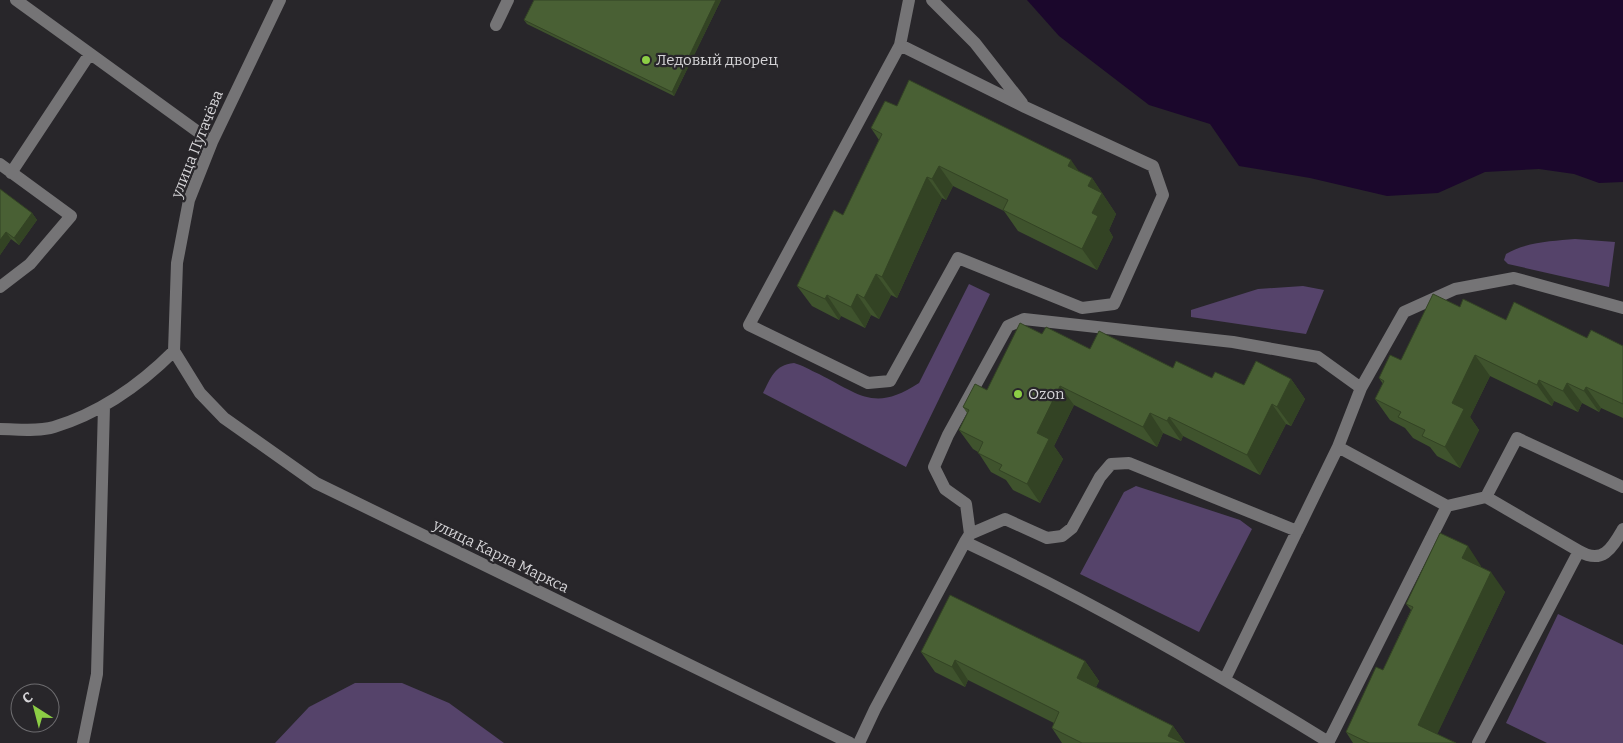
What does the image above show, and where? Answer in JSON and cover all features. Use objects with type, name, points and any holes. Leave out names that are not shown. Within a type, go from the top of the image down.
[{"type":"street","points":[[16,0],[89,55],[212,142]]},
{"type":"street","name":"улица Пугачёва","points":[[174,351],[177,263],[189,200],[212,142],[280,0]]},
{"type":"street","points":[[496,25],[508,0]]},
{"type":"street","points":[[900,45],[1025,107],[1153,166],[1163,195],[1114,304],[1082,308],[958,258],[890,381],[868,383],[749,325],[900,45],[910,0]]},
{"type":"street","points":[[932,0],[974,43],[1025,107]]},
{"type":"street","points":[[11,173],[89,55]]},
{"type":"street","points":[[0,164],[71,216],[30,264],[0,287]]},
{"type":"street","points":[[1225,679],[1338,447],[1361,388],[1404,312],[1455,289],[1514,278],[1623,308]]},
{"type":"street","points":[[859,743],[875,708],[968,538],[966,504],[946,489],[934,467],[948,435],[1008,326],[1024,319],[1233,342],[1318,358],[1361,388]]},
{"type":"street","points":[[0,430],[52,428],[104,406],[151,374],[174,351]]},
{"type":"street","name":"улица Карла Маркса","points":[[174,351],[200,393],[224,418],[316,483],[850,743]]},
{"type":"street","points":[[83,743],[97,674],[104,406]]},
{"type":"street","points":[[1486,497],[1517,438],[1623,487]]},
{"type":"street","points":[[1338,447],[1447,506],[1486,497],[1589,557],[1600,556],[1608,552],[1623,529]]},
{"type":"street","points":[[968,538],[1005,519],[1047,538],[1062,536],[1072,528],[1100,476],[1111,464],[1129,463],[1297,531]]},
{"type":"street","points":[[968,538],[1160,641],[1328,742],[1447,506]]},
{"type":"street","points":[[1478,743],[1579,551]]},
{"type":"shaded area","points":[[1027,0],[1623,0],[1623,182],[1599,183],[1574,174],[1539,169],[1485,172],[1438,193],[1387,196],[1310,178],[1239,166],[1210,124],[1149,105],[1059,36]]},
{"type":"shaded area","points":[[1575,239],[1615,242],[1609,287],[1508,264],[1504,260],[1506,254],[1522,247]]},
{"type":"shaded area","points":[[969,284],[990,294],[906,467],[763,393],[771,377],[778,369],[787,364],[794,363],[857,394],[868,397],[891,397],[904,392],[919,383]]},
{"type":"shaded area","points":[[1303,286],[1324,290],[1306,334],[1191,317],[1191,310],[1258,289]]},
{"type":"shaded area","points":[[1136,486],[1240,520],[1252,529],[1199,632],[1080,574],[1124,492]]},
{"type":"shaded area","points":[[1558,614],[1623,645],[1623,743],[1547,743],[1506,723]]},
{"type":"shaded area","points":[[355,683],[402,683],[449,703],[504,743],[275,743],[309,707]]},
{"type":"building","name":"Ледовый дворец","points":[[534,0],[716,0],[672,92],[524,20]]},
{"type":"building","points":[[909,80],[1071,160],[1068,166],[1092,178],[1088,186],[1102,193],[1092,213],[1098,216],[1082,249],[1003,210],[1008,200],[939,166],[932,179],[927,177],[882,277],[876,274],[864,298],[857,294],[851,307],[827,295],[825,299],[797,286],[834,210],[843,215],[882,134],[871,128],[885,101],[897,106]]},
{"type":"building","points":[[0,189],[32,213],[14,238],[6,232],[0,240]]},
{"type":"building","points":[[1433,294],[1460,307],[1463,299],[1506,320],[1514,302],[1587,338],[1591,330],[1623,346],[1623,404],[1586,387],[1584,391],[1567,383],[1563,391],[1539,380],[1537,385],[1475,355],[1452,403],[1464,409],[1445,447],[1422,436],[1425,430],[1398,417],[1401,412],[1375,399],[1384,381],[1379,378],[1390,355],[1401,360]]},
{"type":"building","points":[[1020,323],[1042,334],[1046,327],[1090,349],[1099,331],[1173,368],[1176,361],[1212,378],[1215,372],[1244,385],[1256,361],[1291,379],[1277,407],[1272,404],[1247,455],[1169,417],[1167,421],[1150,413],[1143,427],[1060,386],[1037,433],[1049,439],[1027,484],[999,470],[1002,465],[978,453],[983,442],[959,430],[969,410],[963,407],[975,384],[987,390]]},
{"type":"building","points":[[1440,533],[1468,546],[1462,558],[1491,572],[1418,725],[1456,743],[1369,743],[1346,732],[1376,667],[1383,670],[1413,607],[1406,604]]},
{"type":"building","points":[[950,595],[1085,661],[1077,678],[1173,726],[1168,736],[1183,743],[1082,743],[1052,728],[1059,712],[955,660],[952,667],[921,652]]},
{"type":"place","name":"Ледовый дворец","points":[[646,60]]},
{"type":"place","name":"Ozon","points":[[1018,394]]}]
